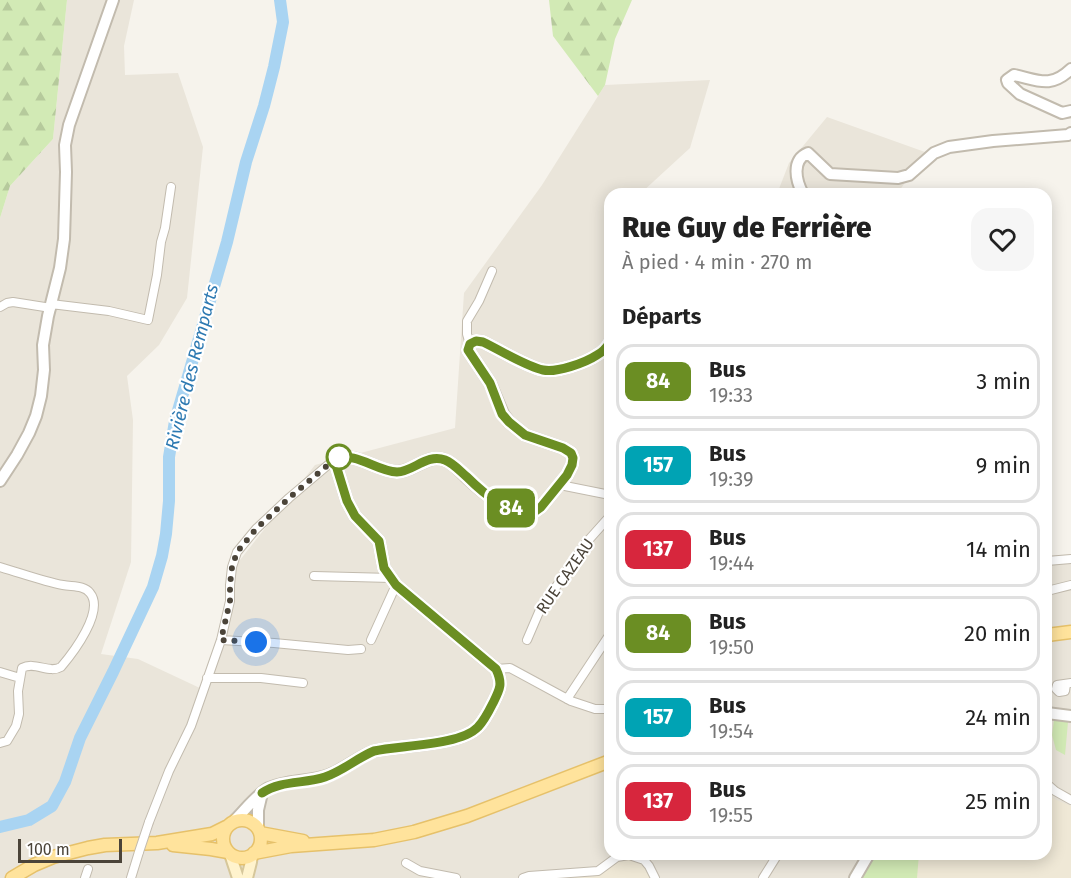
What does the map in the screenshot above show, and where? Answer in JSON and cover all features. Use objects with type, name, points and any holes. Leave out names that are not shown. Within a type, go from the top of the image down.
[{"type":"main road","points":[[1052,635],[1071,632]]},
{"type":"main road","points":[[157,843],[211,849],[241,858],[291,846],[374,840],[414,832],[467,816],[604,763]]},
{"type":"main road","points":[[12,878],[34,865],[69,852],[105,845],[157,843],[212,834],[230,824],[248,820],[259,831],[260,845],[253,854],[247,878]]},
{"type":"main road","points":[[230,824],[223,834],[222,842],[229,853],[238,878]]},
{"type":"main road","points":[[259,831],[288,839],[325,844]]},
{"type":"street","points":[[0,481],[17,455],[36,416],[41,396],[44,370],[43,345],[64,239],[65,145],[73,114],[113,0]]},
{"type":"street","points":[[1071,69],[1066,74],[1046,82],[1014,75],[1007,80],[1020,94],[1062,113],[1071,111]]},
{"type":"street","points":[[800,188],[796,173],[798,161],[808,153],[830,174],[898,178],[909,175],[934,153],[949,147],[1071,133]]},
{"type":"street","points":[[0,306],[13,302],[110,311],[148,320],[171,188]]},
{"type":"street","points":[[131,878],[149,822],[169,771],[191,726],[221,640],[230,601],[232,567],[237,552],[256,529],[280,506],[335,459],[342,456],[399,472],[431,459],[446,460],[456,466],[495,501],[524,512],[534,512],[560,485],[572,465],[571,453],[525,435],[509,422],[502,414],[490,383],[468,350],[470,344],[467,321],[492,271]]},
{"type":"street","points":[[470,344],[476,341],[483,342],[531,366],[550,371],[576,365],[599,354],[604,349]]},
{"type":"street","points":[[230,824],[270,788],[328,776],[374,751],[434,743],[472,732],[481,723],[500,688],[500,677],[496,669],[393,581],[384,568],[379,541],[355,516],[347,501],[335,459]]},
{"type":"street","points":[[560,485],[604,494]]},
{"type":"street","name":"RUE CAZEAU","points":[[527,640],[538,612],[585,544],[604,523]]},
{"type":"street","points":[[1052,561],[1071,559]]},
{"type":"street","points":[[0,567],[84,589],[89,592],[93,601],[90,623],[62,667],[55,670],[27,666],[22,668],[18,691],[20,714],[7,741],[0,743]]},
{"type":"street","points":[[314,576],[393,581]]},
{"type":"street","points":[[371,640],[393,581]]},
{"type":"street","points":[[1052,590],[1071,585]]},
{"type":"street","points":[[221,640],[348,650],[361,649]]},
{"type":"street","points":[[567,699],[604,643]]},
{"type":"street","points":[[496,669],[510,668],[571,701],[595,709],[604,709]]},
{"type":"street","points":[[0,672],[20,678]]},
{"type":"street","points":[[207,678],[261,678],[303,683]]},
{"type":"street","points":[[1052,714],[1071,716]]},
{"type":"street","points":[[1052,788],[1071,800]]},
{"type":"street","points":[[259,831],[258,810],[262,793]]},
{"type":"street","points":[[523,878],[597,871],[613,860]]},
{"type":"street","points":[[644,860],[656,878]]},
{"type":"street","points":[[763,878],[774,860]]},
{"type":"street","points":[[855,878],[866,860]]},
{"type":"street","points":[[406,863],[420,871],[456,878]]},
{"type":"street","points":[[84,878],[88,868]]},
{"type":"shaded area","points":[[67,0],[134,0],[124,46],[125,75],[178,73],[203,147],[187,298],[159,345],[127,376],[133,420],[131,562],[101,654],[138,659],[202,689],[211,679],[236,565],[315,465],[455,428],[464,293],[542,185],[605,85],[710,80],[690,148],[646,188],[604,188],[604,860],[1052,860],[1052,561],[1071,559],[1071,878],[0,878],[0,218],[10,186],[53,139]]},
{"type":"shaded area","points":[[827,117],[925,152],[901,188],[779,188],[789,163]]},
{"type":"shaded area","points":[[1052,798],[1071,806],[1071,878],[861,878],[872,860],[1052,860]]},
{"type":"shaded area","points":[[639,860],[655,878],[523,878],[593,872],[612,861]]},
{"type":"green space","points":[[0,0],[67,0],[53,139],[10,186],[0,218]]},
{"type":"green space","points":[[549,0],[632,0],[615,39],[605,85],[598,96],[553,36]]},
{"type":"green space","points":[[1054,720],[1068,722],[1065,755],[1056,750],[1052,735]]},
{"type":"green space","points":[[872,860],[918,860],[917,878],[862,878]]},
{"type":"waterway","name":"Rivière des Remparts","points":[[0,827],[29,820],[52,806],[65,782],[80,738],[153,587],[166,534],[169,457],[175,421],[227,242],[246,162],[274,67],[283,22],[280,0]]},
{"type":"bus line","name":"84","points":[[262,793],[285,784],[322,778],[374,751],[434,743],[472,732],[481,723],[500,688],[500,677],[496,669],[390,578],[384,568],[379,541],[355,516],[347,501],[335,459],[342,456],[399,472],[431,459],[446,460],[456,466],[495,501],[524,512],[534,512],[560,485],[572,465],[573,458],[571,453],[563,448],[525,435],[509,422],[502,414],[490,383],[468,350],[470,344],[476,341],[483,342],[531,366],[550,371],[576,365],[604,350]]},
{"type":"route","points":[[256,642],[221,640],[230,601],[232,567],[237,552],[256,529],[289,498],[335,459],[342,456],[339,457]]}]
